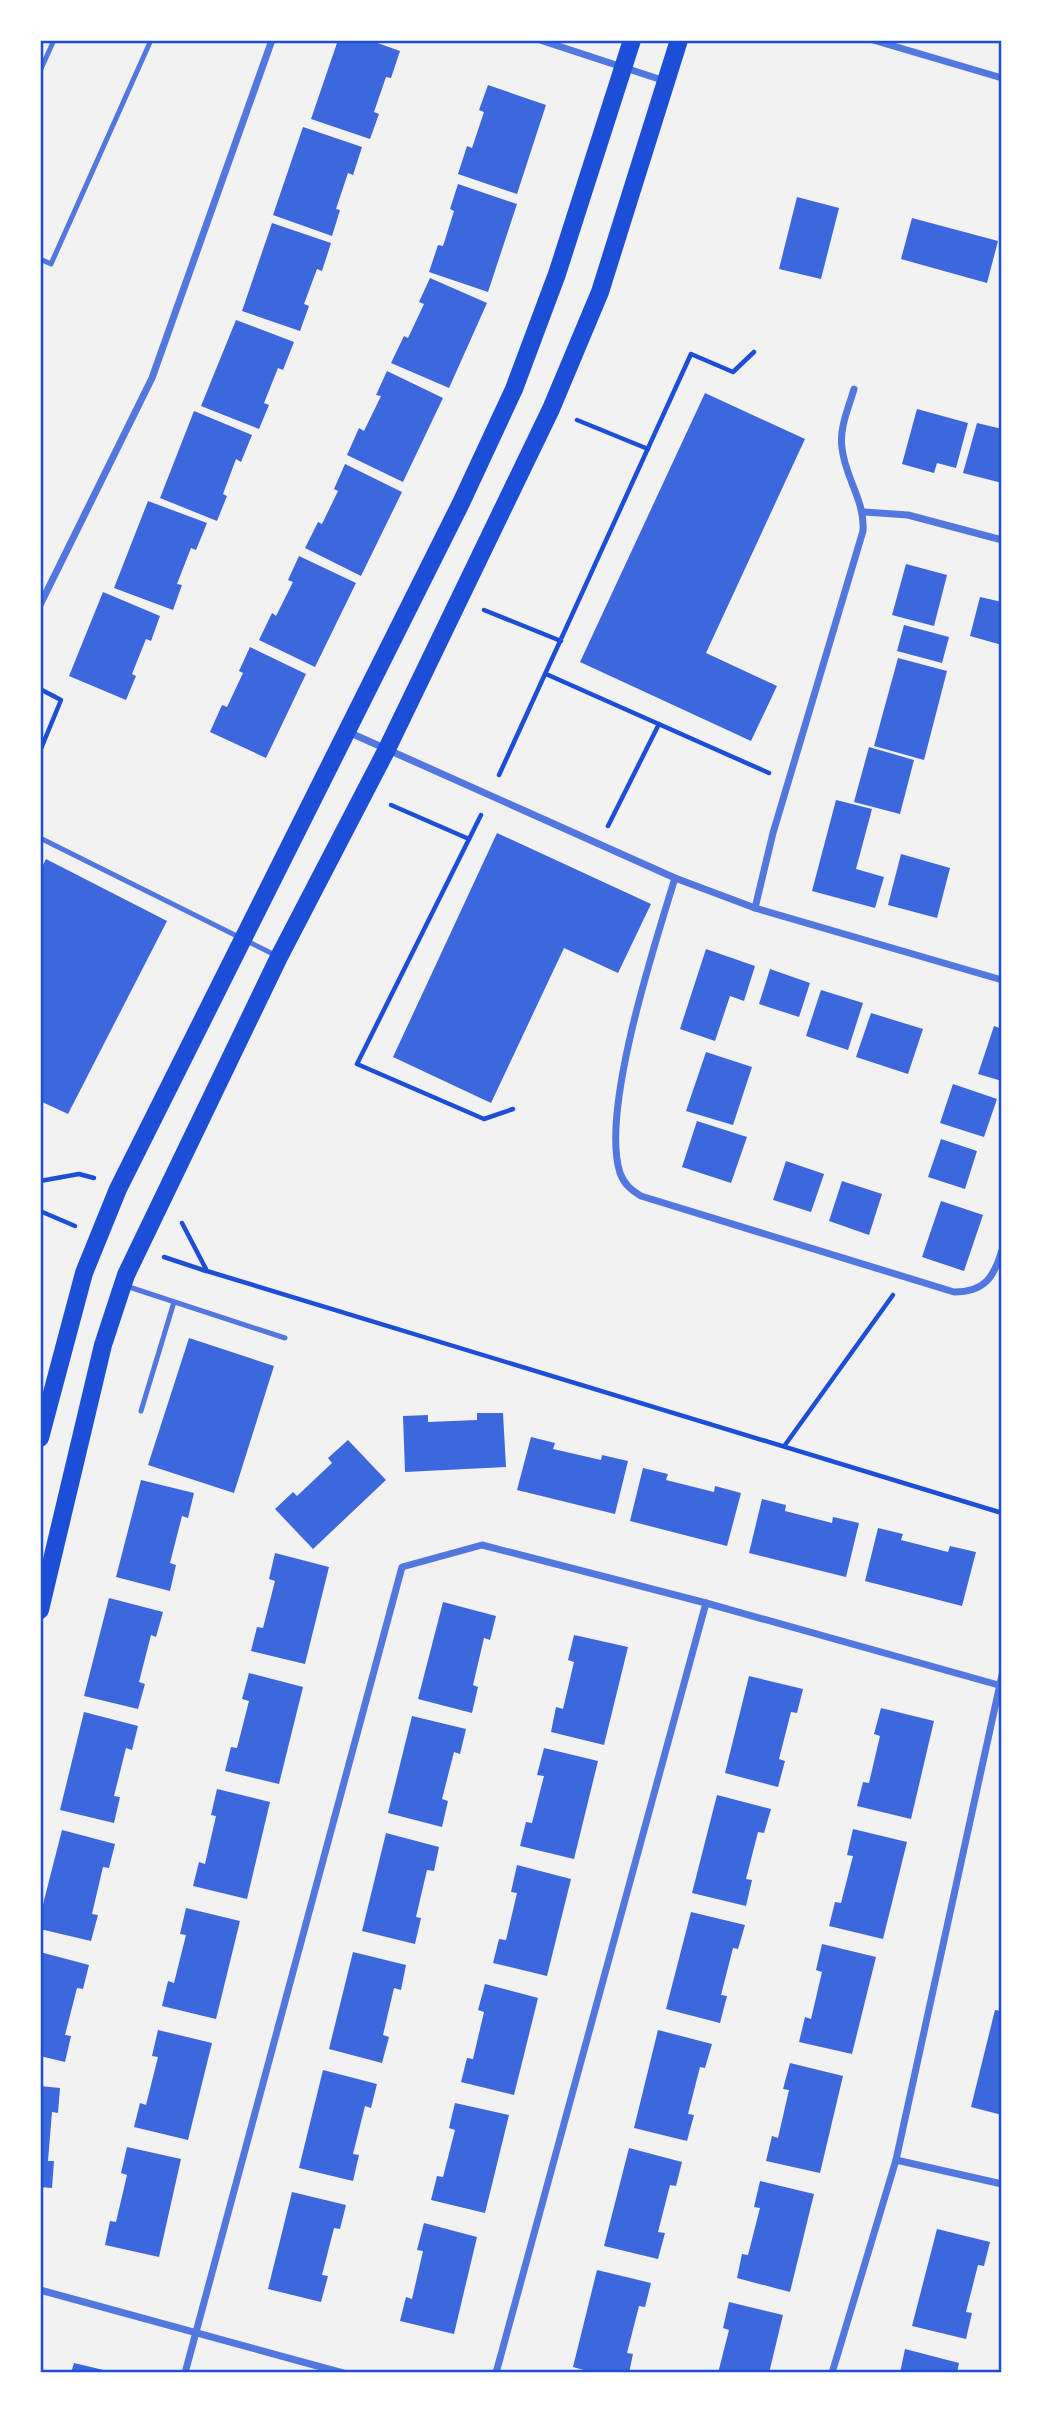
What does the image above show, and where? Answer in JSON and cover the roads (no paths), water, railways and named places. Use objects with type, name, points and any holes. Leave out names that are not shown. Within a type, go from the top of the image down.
[{"type":"main road","points":[[40,1438],[84,1273],[124,1177],[241,938],[461,503],[514,389],[557,274],[594,154],[625,70],[632,40]]},
{"type":"main road","points":[[40,1610],[103,1345],[123,1285],[279,957],[386,751],[551,409],[600,292],[679,40]]},
{"type":"street","points":[[40,605],[152,378],[272,40]]},
{"type":"street","points":[[540,40],[665,82]]},
{"type":"street","points":[[873,40],[1002,78]]},
{"type":"street","points":[[755,908],[789,782],[858,555],[864,512],[841,447],[842,431],[854,389]]},
{"type":"street","points":[[864,512],[908,515],[1002,540]]},
{"type":"street","points":[[346,731],[675,878],[755,908],[1002,980]]},
{"type":"street","points":[[675,878],[645,980],[619,1105],[617,1149],[620,1173],[628,1188],[641,1196],[954,1293],[970,1293],[985,1285],[995,1273],[1002,1250]]},
{"type":"street","points":[[185,2373],[402,1567],[482,1545],[706,1603],[1000,1685]]},
{"type":"street","points":[[496,2373],[706,1603]]},
{"type":"street","points":[[832,2373],[896,2160],[1002,1675]]},
{"type":"street","points":[[896,2160],[1002,2184]]},
{"type":"street","points":[[40,2290],[343,2373]]},
{"type":"lane","points":[[40,71],[54,40]]},
{"type":"lane","points":[[40,259],[51,264],[151,40]]},
{"type":"lane","points":[[40,838],[279,957]]},
{"type":"lane","points":[[123,1285],[285,1338]]},
{"type":"lane","points":[[141,1411],[174,1302]]}]
